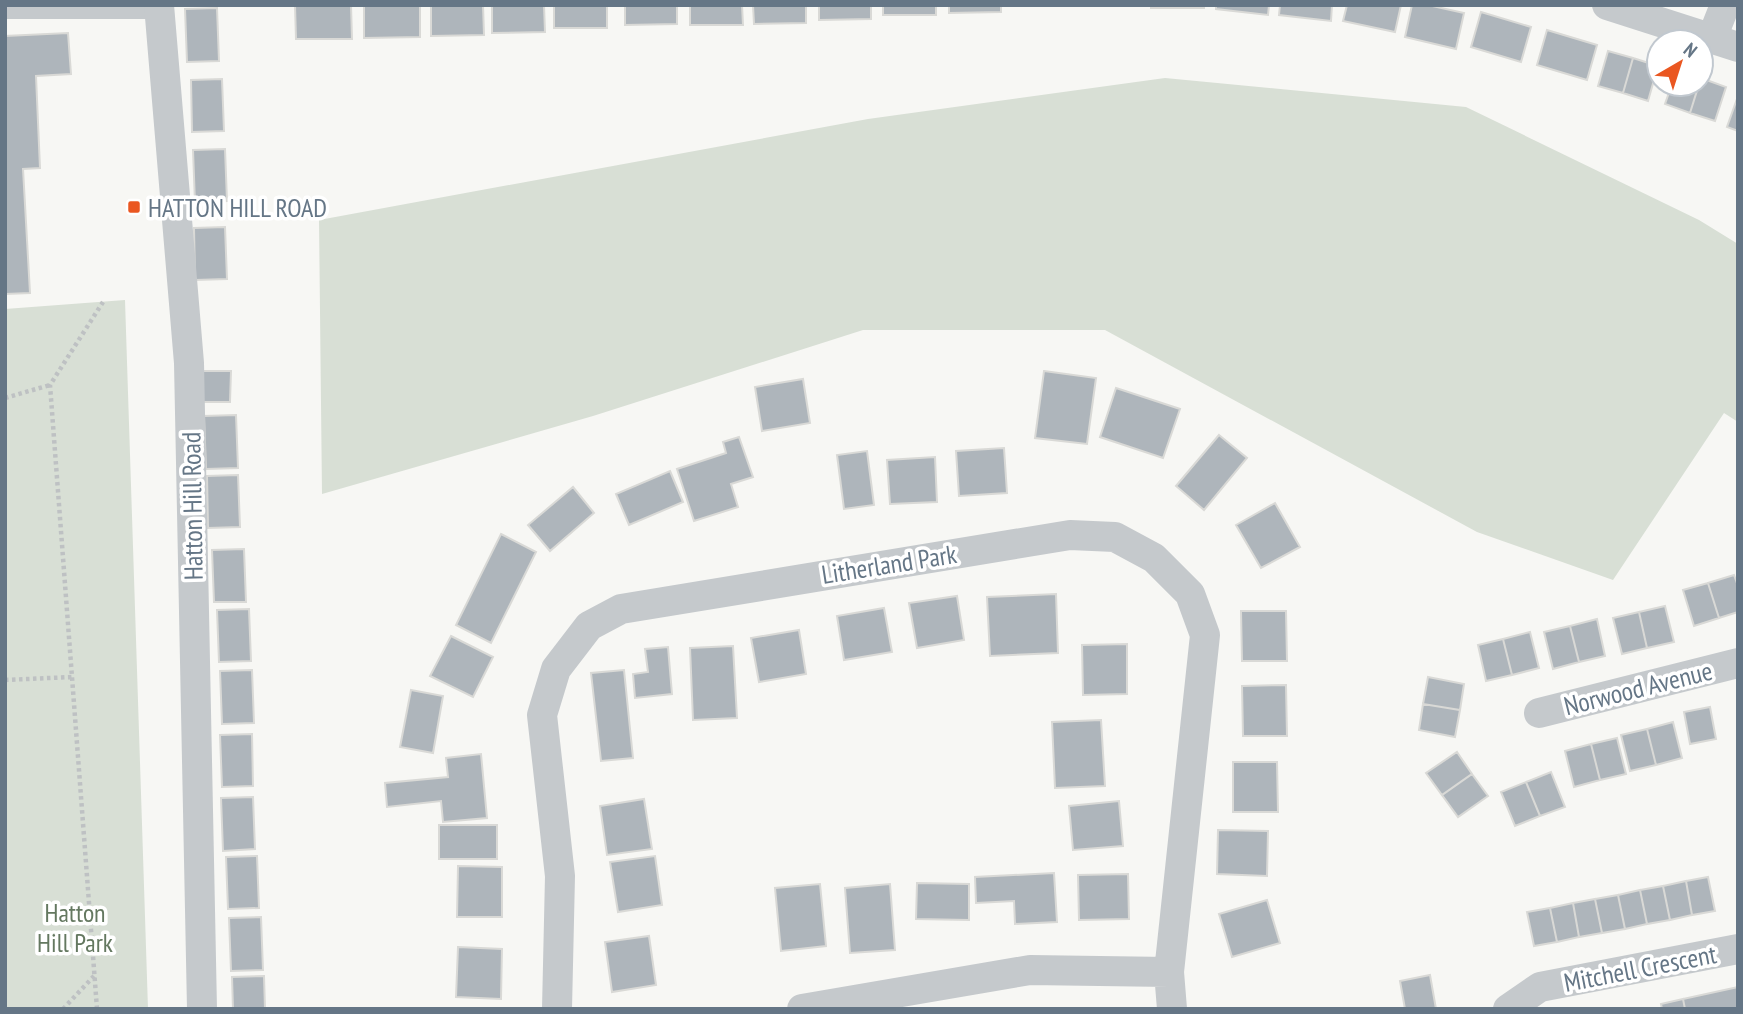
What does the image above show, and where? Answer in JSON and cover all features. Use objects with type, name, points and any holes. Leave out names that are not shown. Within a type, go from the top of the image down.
[{"type":"street","points":[[1607,5],[1725,43],[1725,5]]},
{"type":"street","name":"Hatton Hill Road","points":[[160,9],[189,363],[202,1009]]},
{"type":"street","name":"Litherland Park","points":[[557,1009],[560,876],[542,715],[556,668],[589,626],[621,609],[1070,534],[1115,537],[1154,558],[1190,594],[1205,635],[1169,972],[1172,1009]]},
{"type":"street","name":"Norwood Avenue","points":[[1539,713],[1738,663]]},
{"type":"street","name":"Mitchell Crescent","points":[[1508,1009],[1540,987],[1738,949]]},
{"type":"street","points":[[802,1009],[1030,970],[1169,972]]},
{"type":"lane","points":[[5,12],[160,9]]},
{"type":"path","points":[[97,1009],[50,385],[103,302]]},
{"type":"path","points":[[5,398],[50,385]]},
{"type":"path","points":[[5,680],[72,677]]},
{"type":"path","points":[[63,1009],[95,976]]},
{"type":"green space","points":[[1165,78],[1466,107],[1699,220],[1738,244],[1738,422],[1724,413],[1613,580],[1477,532],[1105,330],[863,330],[593,416],[322,494],[319,220],[868,119]]},
{"type":"green space","name":"Hatton Hill Park","points":[[125,300],[148,1009],[5,1009],[5,309]]},
{"type":"building","points":[[295,5],[351,5],[352,39],[296,39]]},
{"type":"building","points":[[364,5],[420,5],[420,37],[364,38]]},
{"type":"building","points":[[431,5],[483,5],[484,35],[431,36]]},
{"type":"building","points":[[492,5],[544,5],[545,32],[492,33]]},
{"type":"building","points":[[554,5],[607,5],[607,28],[554,28]]},
{"type":"building","points":[[625,5],[677,5],[677,24],[625,25]]},
{"type":"building","points":[[690,5],[742,5],[743,25],[690,25]]},
{"type":"building","points":[[753,5],[806,5],[806,23],[754,24]]},
{"type":"building","points":[[819,5],[871,5],[871,19],[819,20]]},
{"type":"building","points":[[883,5],[936,5],[936,15],[883,15]]},
{"type":"building","points":[[949,5],[1001,5],[1001,12],[949,13]]},
{"type":"building","points":[[1151,5],[1204,5],[1204,8],[1151,8]]},
{"type":"building","points":[[1216,5],[1269,5],[1268,15],[1216,9]]},
{"type":"building","points":[[1280,5],[1332,5],[1331,21],[1279,15]]},
{"type":"building","points":[[1347,5],[1401,5],[1395,32],[1343,21]]},
{"type":"building","points":[[1412,5],[1428,5],[1464,13],[1456,49],[1405,37]]},
{"type":"building","points":[[217,8],[219,61],[187,62],[185,9]]},
{"type":"building","points":[[1481,12],[1531,27],[1521,62],[1471,47]]},
{"type":"building","points":[[1547,30],[1597,45],[1587,80],[1537,65]]},
{"type":"building","points":[[68,33],[71,74],[36,76],[40,168],[23,169],[30,293],[5,294],[5,36]]},
{"type":"building","points":[[1608,51],[1633,58],[1623,93],[1598,86]]},
{"type":"building","points":[[1633,58],[1645,62],[1645,98],[1649,98],[1648,101],[1623,93]]},
{"type":"building","points":[[222,79],[224,131],[192,132],[191,80]]},
{"type":"building","points":[[1715,83],[1726,87],[1715,121],[1690,113],[1695,98],[1715,98]]},
{"type":"building","points":[[1738,96],[1738,131],[1727,127]]},
{"type":"building","points":[[1667,98],[1695,98],[1690,113],[1665,104]]},
{"type":"building","points":[[225,149],[227,201],[195,203],[193,150]]},
{"type":"building","points":[[225,227],[227,279],[195,280],[194,228]]},
{"type":"building","points":[[202,371],[231,371],[230,402],[202,402]]},
{"type":"building","points":[[1044,371],[1096,378],[1087,444],[1035,438]]},
{"type":"building","points":[[803,379],[810,423],[762,431],[755,387]]},
{"type":"building","points":[[1116,388],[1180,409],[1163,458],[1100,437]]},
{"type":"building","points":[[236,415],[238,468],[206,469],[204,416]]},
{"type":"building","points":[[1219,435],[1247,458],[1204,510],[1176,486]]},
{"type":"building","points":[[739,437],[753,477],[731,484],[738,507],[694,521],[677,469],[726,453],[723,442]]},
{"type":"building","points":[[1004,448],[1007,493],[959,496],[956,451]]},
{"type":"building","points":[[867,451],[874,505],[844,509],[837,455]]},
{"type":"building","points":[[935,457],[937,502],[890,504],[887,460]]},
{"type":"building","points":[[670,471],[683,502],[629,525],[616,494]]},
{"type":"building","points":[[238,475],[240,527],[208,528],[207,476]]},
{"type":"building","points":[[573,487],[594,513],[550,551],[528,525]]},
{"type":"building","points":[[1275,503],[1300,547],[1261,568],[1236,525]]},
{"type":"building","points":[[501,534],[536,552],[491,643],[456,625]]},
{"type":"building","points":[[244,549],[246,602],[214,602],[212,550]]},
{"type":"building","points":[[1734,575],[1738,586],[1738,612],[1719,618],[1708,583]]},
{"type":"building","points":[[1708,583],[1719,618],[1694,626],[1683,590]]},
{"type":"building","points":[[1056,594],[1058,653],[990,656],[987,597]]},
{"type":"building","points":[[957,596],[964,640],[917,648],[909,603]]},
{"type":"building","points":[[1665,606],[1674,642],[1647,648],[1639,612]]},
{"type":"building","points":[[884,608],[892,652],[844,660],[837,616]]},
{"type":"building","points":[[249,609],[251,661],[219,662],[217,610]]},
{"type":"building","points":[[1241,611],[1286,611],[1287,661],[1242,661]]},
{"type":"building","points":[[1639,612],[1647,648],[1622,654],[1613,618]]},
{"type":"building","points":[[1597,619],[1605,656],[1579,662],[1570,626]]},
{"type":"building","points":[[1570,626],[1579,662],[1553,669],[1544,632]]},
{"type":"building","points":[[799,630],[806,674],[759,682],[751,638]]},
{"type":"building","points":[[1530,632],[1539,668],[1512,675],[1503,639]]},
{"type":"building","points":[[451,636],[493,657],[473,697],[430,676]]},
{"type":"building","points":[[1503,639],[1512,675],[1486,681],[1478,645]]},
{"type":"building","points":[[1127,644],[1127,694],[1083,695],[1082,645]]},
{"type":"building","points":[[733,646],[737,718],[693,720],[690,648]]},
{"type":"building","points":[[668,647],[672,694],[635,698],[633,674],[648,672],[645,649]]},
{"type":"building","points":[[252,670],[254,723],[222,724],[220,671]]},
{"type":"building","points":[[624,670],[633,758],[601,761],[591,673]]},
{"type":"building","points":[[1428,677],[1464,684],[1460,710],[1423,704]]},
{"type":"building","points":[[1286,685],[1287,736],[1243,736],[1242,686]]},
{"type":"building","points":[[411,690],[443,696],[433,753],[400,747]]},
{"type":"building","points":[[1423,704],[1460,710],[1455,737],[1419,730]]},
{"type":"building","points":[[1710,707],[1716,739],[1690,744],[1684,712]]},
{"type":"building","points":[[1101,720],[1105,786],[1055,788],[1052,722]]},
{"type":"building","points":[[1673,722],[1682,758],[1656,765],[1647,729]]},
{"type":"building","points":[[1647,729],[1656,765],[1630,771],[1621,735]]},
{"type":"building","points":[[252,734],[253,786],[222,787],[220,735]]},
{"type":"building","points":[[1617,738],[1626,774],[1600,780],[1591,744]]},
{"type":"building","points":[[1591,744],[1600,780],[1574,787],[1565,751]]},
{"type":"building","points":[[1457,752],[1472,774],[1442,795],[1426,773]]},
{"type":"building","points":[[481,754],[487,818],[443,822],[441,801],[387,807],[385,783],[448,777],[446,758]]},
{"type":"building","points":[[1233,762],[1277,762],[1278,812],[1233,812]]},
{"type":"building","points":[[1551,772],[1565,807],[1540,816],[1526,782]]},
{"type":"building","points":[[1472,774],[1488,796],[1458,817],[1442,795]]},
{"type":"building","points":[[1526,782],[1540,816],[1515,826],[1501,792]]},
{"type":"building","points":[[253,797],[255,849],[223,851],[221,798]]},
{"type":"building","points":[[644,799],[652,849],[607,855],[600,806]]},
{"type":"building","points":[[1119,801],[1123,846],[1073,850],[1069,806]]},
{"type":"building","points":[[439,825],[497,825],[497,859],[439,859]]},
{"type":"building","points":[[1218,830],[1268,831],[1267,876],[1217,874]]},
{"type":"building","points":[[257,856],[259,908],[228,909],[226,857]]},
{"type":"building","points":[[655,856],[662,905],[618,912],[610,862]]},
{"type":"building","points":[[458,866],[502,867],[502,917],[457,917]]},
{"type":"building","points":[[1054,873],[1057,922],[1015,924],[1014,901],[976,903],[975,877]]},
{"type":"building","points":[[1128,874],[1129,919],[1079,920],[1078,875]]},
{"type":"building","points":[[1708,877],[1715,911],[1692,915],[1686,881]]},
{"type":"building","points":[[1686,881],[1692,915],[1670,920],[1663,886]]},
{"type":"building","points":[[917,883],[969,884],[969,920],[916,919]]},
{"type":"building","points":[[820,884],[826,946],[781,951],[775,888]]},
{"type":"building","points":[[890,884],[895,950],[850,953],[845,888]]},
{"type":"building","points":[[1663,886],[1670,920],[1647,924],[1640,890]]},
{"type":"building","points":[[1640,890],[1647,924],[1625,929],[1618,895]]},
{"type":"building","points":[[1618,895],[1625,929],[1602,933],[1595,899]]},
{"type":"building","points":[[1595,899],[1602,933],[1579,937],[1573,903]]},
{"type":"building","points":[[1267,900],[1280,943],[1232,957],[1219,914]]},
{"type":"building","points":[[1573,903],[1579,937],[1557,942],[1550,908]]},
{"type":"building","points":[[1550,908],[1557,942],[1534,946],[1527,912]]},
{"type":"building","points":[[261,917],[263,970],[231,971],[229,918]]},
{"type":"building","points":[[649,936],[656,985],[612,992],[605,942]]},
{"type":"building","points":[[458,947],[502,949],[501,999],[456,997]]},
{"type":"building","points":[[1430,975],[1436,1009],[1405,1009],[1400,981]]},
{"type":"building","points":[[264,976],[265,1009],[233,1009],[232,977]]},
{"type":"building","points":[[1738,987],[1738,1009],[1685,1009],[1683,999]]},
{"type":"building","points":[[1683,999],[1685,1009],[1662,1009],[1661,1004]]},
{"type":"place","name":"HATTON HILL ROAD","points":[[134,207]]}]
